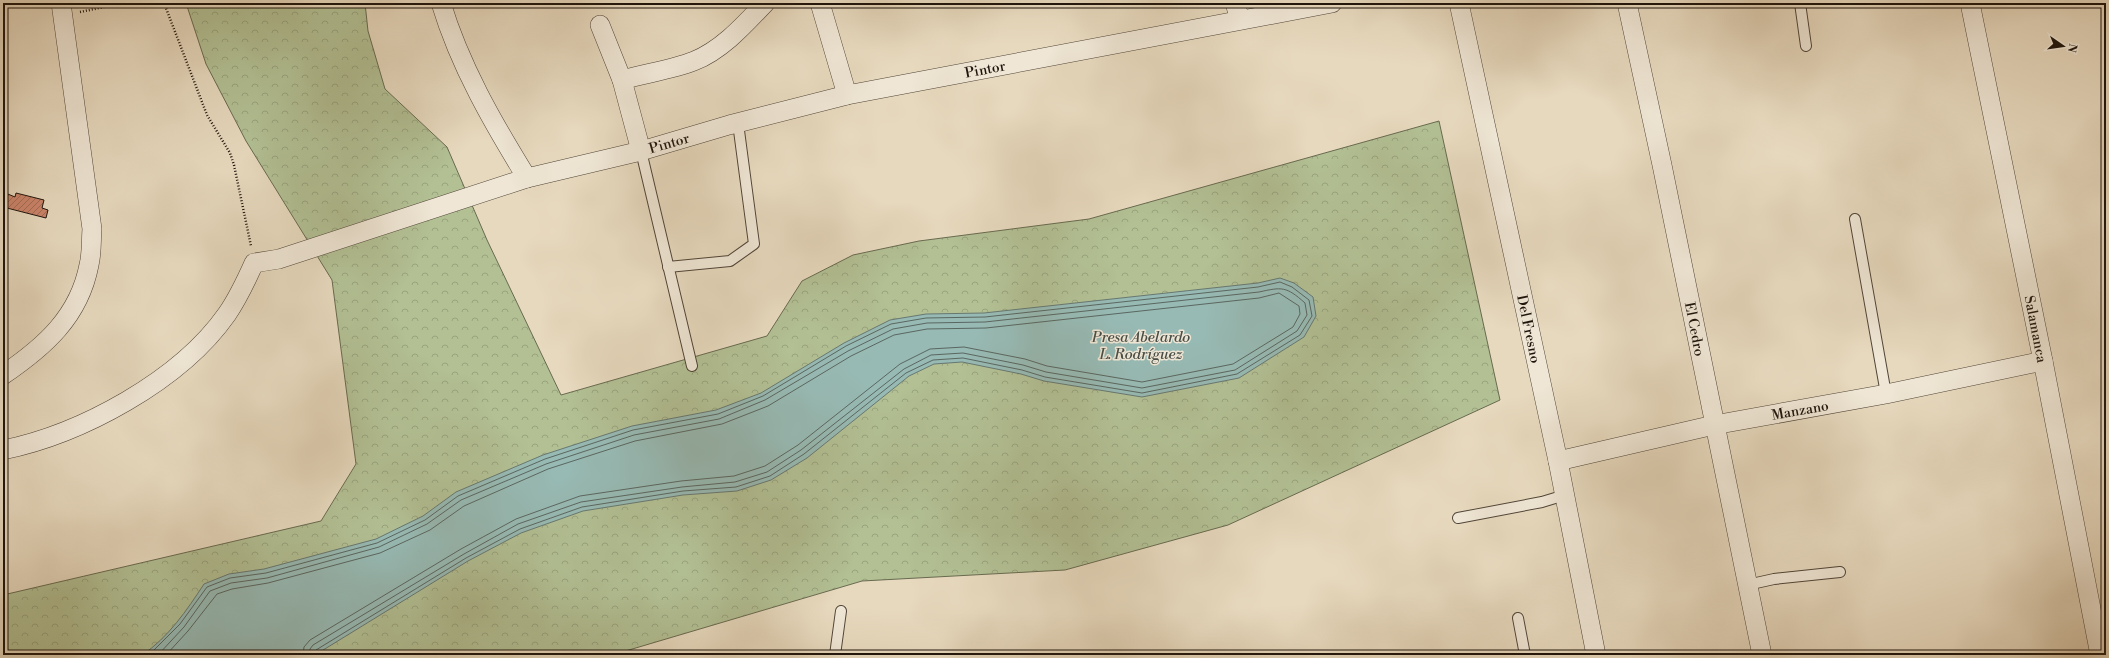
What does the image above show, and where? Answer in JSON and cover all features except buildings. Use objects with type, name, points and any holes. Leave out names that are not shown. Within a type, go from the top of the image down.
[{"type":"street","points":[[441,3],[469,74],[494,124],[527,178]]},
{"type":"street","points":[[622,80],[693,62],[704,56],[739,30],[765,3]]},
{"type":"street","name":"Pintor","points":[[254,263],[279,259],[527,178],[641,151],[738,123],[847,95],[1237,11],[1332,3]]},
{"type":"street","name":"Del Fresno","points":[[1459,3],[1558,461],[1595,655]]},
{"type":"street","name":"El Cedro","points":[[1627,3],[1662,165],[1714,426],[1762,655]]},
{"type":"street","name":"Salamanca","points":[[1970,3],[2043,361],[2100,655]]},
{"type":"street","points":[[822,4],[847,95]]},
{"type":"street","points":[[3,375],[45,344],[71,313],[80,293],[89,266],[92,229],[62,9]]},
{"type":"street","points":[[600,25],[622,80],[641,151]]},
{"type":"street","points":[[3,450],[46,439],[102,416],[180,365],[210,335],[226,315],[240,295],[254,263]]},
{"type":"street","name":"Manzano","points":[[1558,461],[1714,426],[1886,394],[2043,361]]},
{"type":"lane","points":[[1800,3],[1806,46]]},
{"type":"lane","points":[[668,267],[730,261],[754,244],[738,123]]},
{"type":"lane","points":[[641,151],[692,366]]},
{"type":"lane","points":[[1855,219],[1886,394]]},
{"type":"lane","points":[[1458,518],[1542,502],[1565,495]]},
{"type":"lane","points":[[1747,585],[1774,579],[1840,572]]},
{"type":"lane","points":[[834,655],[841,611]]},
{"type":"lane","points":[[1518,618],[1525,655]]},
{"type":"path","points":[[62,9],[123,3]]},
{"type":"path","points":[[164,3],[207,116],[230,153],[234,164],[254,263]]},
{"type":"green space","points":[[186,3],[365,3],[368,31],[385,89],[447,147],[487,240],[561,395],[767,336],[802,281],[853,255],[919,241],[1089,219],[1439,121],[1500,400],[1228,525],[1065,570],[862,581],[612,655],[3,655],[3,595],[321,521],[356,464],[332,280],[246,141],[206,64]]},
{"type":"water","name":"Presa Abelardo L. Rodríguez","points":[[1280,278],[1294,283],[1313,297],[1316,316],[1304,337],[1239,378],[1142,397],[1044,381],[1021,374],[962,362],[934,364],[909,376],[807,458],[771,480],[737,491],[683,495],[583,511],[521,533],[468,561],[315,655],[142,655],[169,632],[204,584],[229,574],[264,569],[376,539],[423,516],[456,492],[543,455],[632,426],[716,410],[761,393],[844,343],[890,320],[926,314],[984,313],[1258,283]]}]
